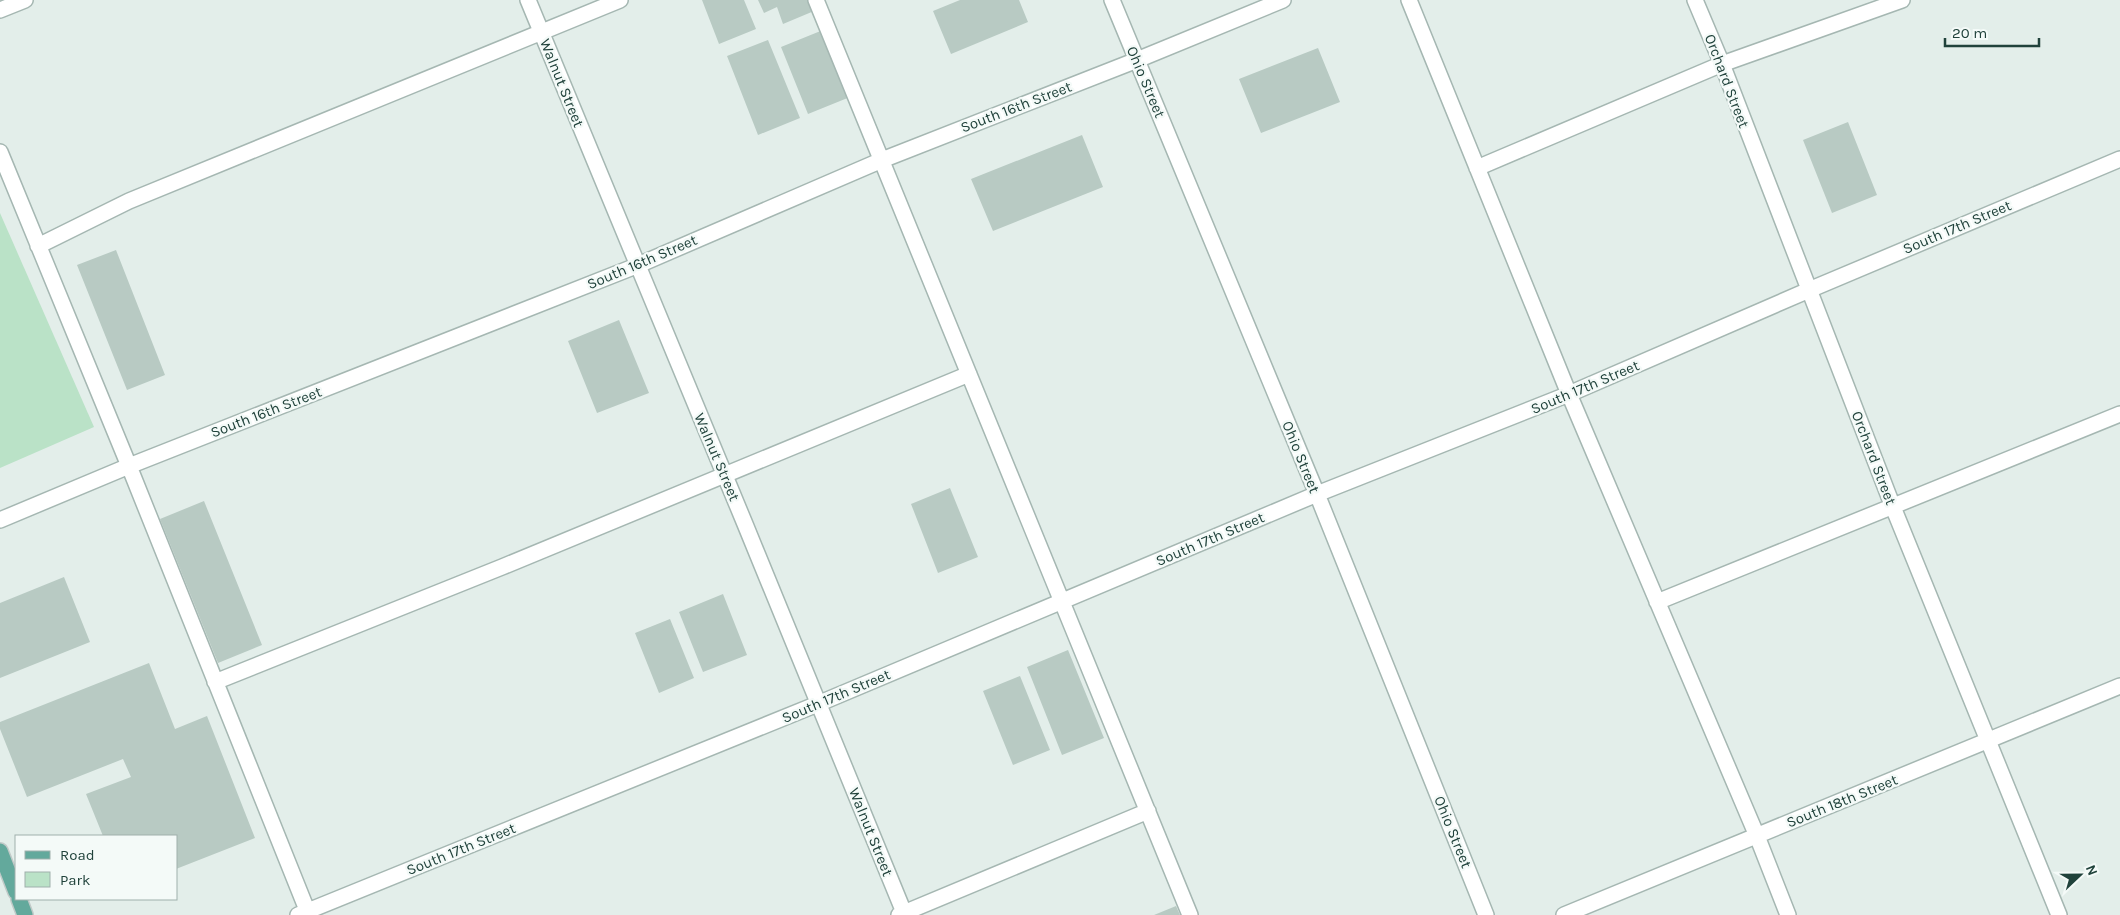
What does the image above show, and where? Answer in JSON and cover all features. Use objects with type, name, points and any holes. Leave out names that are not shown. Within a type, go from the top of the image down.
[{"type":"main road","points":[[0,852],[15,890]]},
{"type":"main road","points":[[19,900],[25,915]]},
{"type":"street","points":[[0,10],[25,0]]},
{"type":"street","name":"Walnut Street","points":[[528,0],[636,266],[820,703],[902,914]]},
{"type":"street","points":[[38,246],[129,201],[620,0]]},
{"type":"street","points":[[816,0],[1190,915]]},
{"type":"street","name":"Ohio Street","points":[[1112,0],[1317,494],[1486,915]]},
{"type":"street","name":"South 16th Street","points":[[0,520],[129,466],[636,266],[882,160],[1137,60],[1283,0]]},
{"type":"street","points":[[1409,0],[1570,394],[1757,836],[1788,915]]},
{"type":"street","name":"Orchard Street","points":[[1695,0],[1722,64],[1893,507],[2059,915]]},
{"type":"street","points":[[1477,168],[1722,64],[1902,0]]},
{"type":"street","points":[[0,152],[129,466],[305,914]]},
{"type":"street","name":"South 17th Street","points":[[305,914],[820,703],[1317,494],[1570,394],[1809,290],[2120,159]]},
{"type":"street","points":[[215,682],[511,564],[969,374]]},
{"type":"street","points":[[1657,602],[2120,414]]},
{"type":"street","name":"South 18th Street","points":[[1564,915],[2120,686]]},
{"type":"street","points":[[902,914],[1148,811]]},
{"type":"green space","points":[[0,213],[94,427],[0,468]]},
{"type":"building","points":[[702,0],[744,0],[756,29],[719,44]]},
{"type":"building","points":[[758,0],[810,0],[814,11],[783,24],[777,7],[764,13]]},
{"type":"building","points":[[960,0],[1019,0],[1028,22],[951,54],[933,11]]},
{"type":"building","points":[[823,30],[850,97],[808,114],[781,47]]},
{"type":"building","points":[[768,40],[800,118],[758,135],[727,56]]},
{"type":"building","points":[[1318,48],[1340,102],[1261,133],[1239,79]]},
{"type":"building","points":[[1848,122],[1877,195],[1832,213],[1803,140]]},
{"type":"building","points":[[1082,135],[1103,187],[993,231],[971,179]]},
{"type":"building","points":[[116,250],[165,375],[127,390],[77,265]]},
{"type":"building","points":[[619,320],[649,393],[597,413],[568,341]]},
{"type":"building","points":[[950,488],[978,557],[938,573],[911,504]]},
{"type":"building","points":[[204,501],[262,645],[218,663],[160,519]]},
{"type":"building","points":[[64,577],[90,642],[0,678],[0,603]]},
{"type":"building","points":[[723,594],[747,655],[703,672],[679,612]]},
{"type":"building","points":[[670,619],[694,678],[659,693],[635,633]]},
{"type":"building","points":[[1068,650],[1104,738],[1062,755],[1027,667]]},
{"type":"building","points":[[149,663],[175,729],[207,716],[255,838],[178,868],[178,835],[103,835],[86,794],[131,777],[123,759],[27,797],[0,729],[0,722]]},
{"type":"building","points":[[1020,676],[1050,750],[1013,765],[983,691]]},
{"type":"building","points":[[1176,906],[1180,915],[1154,915]]}]
